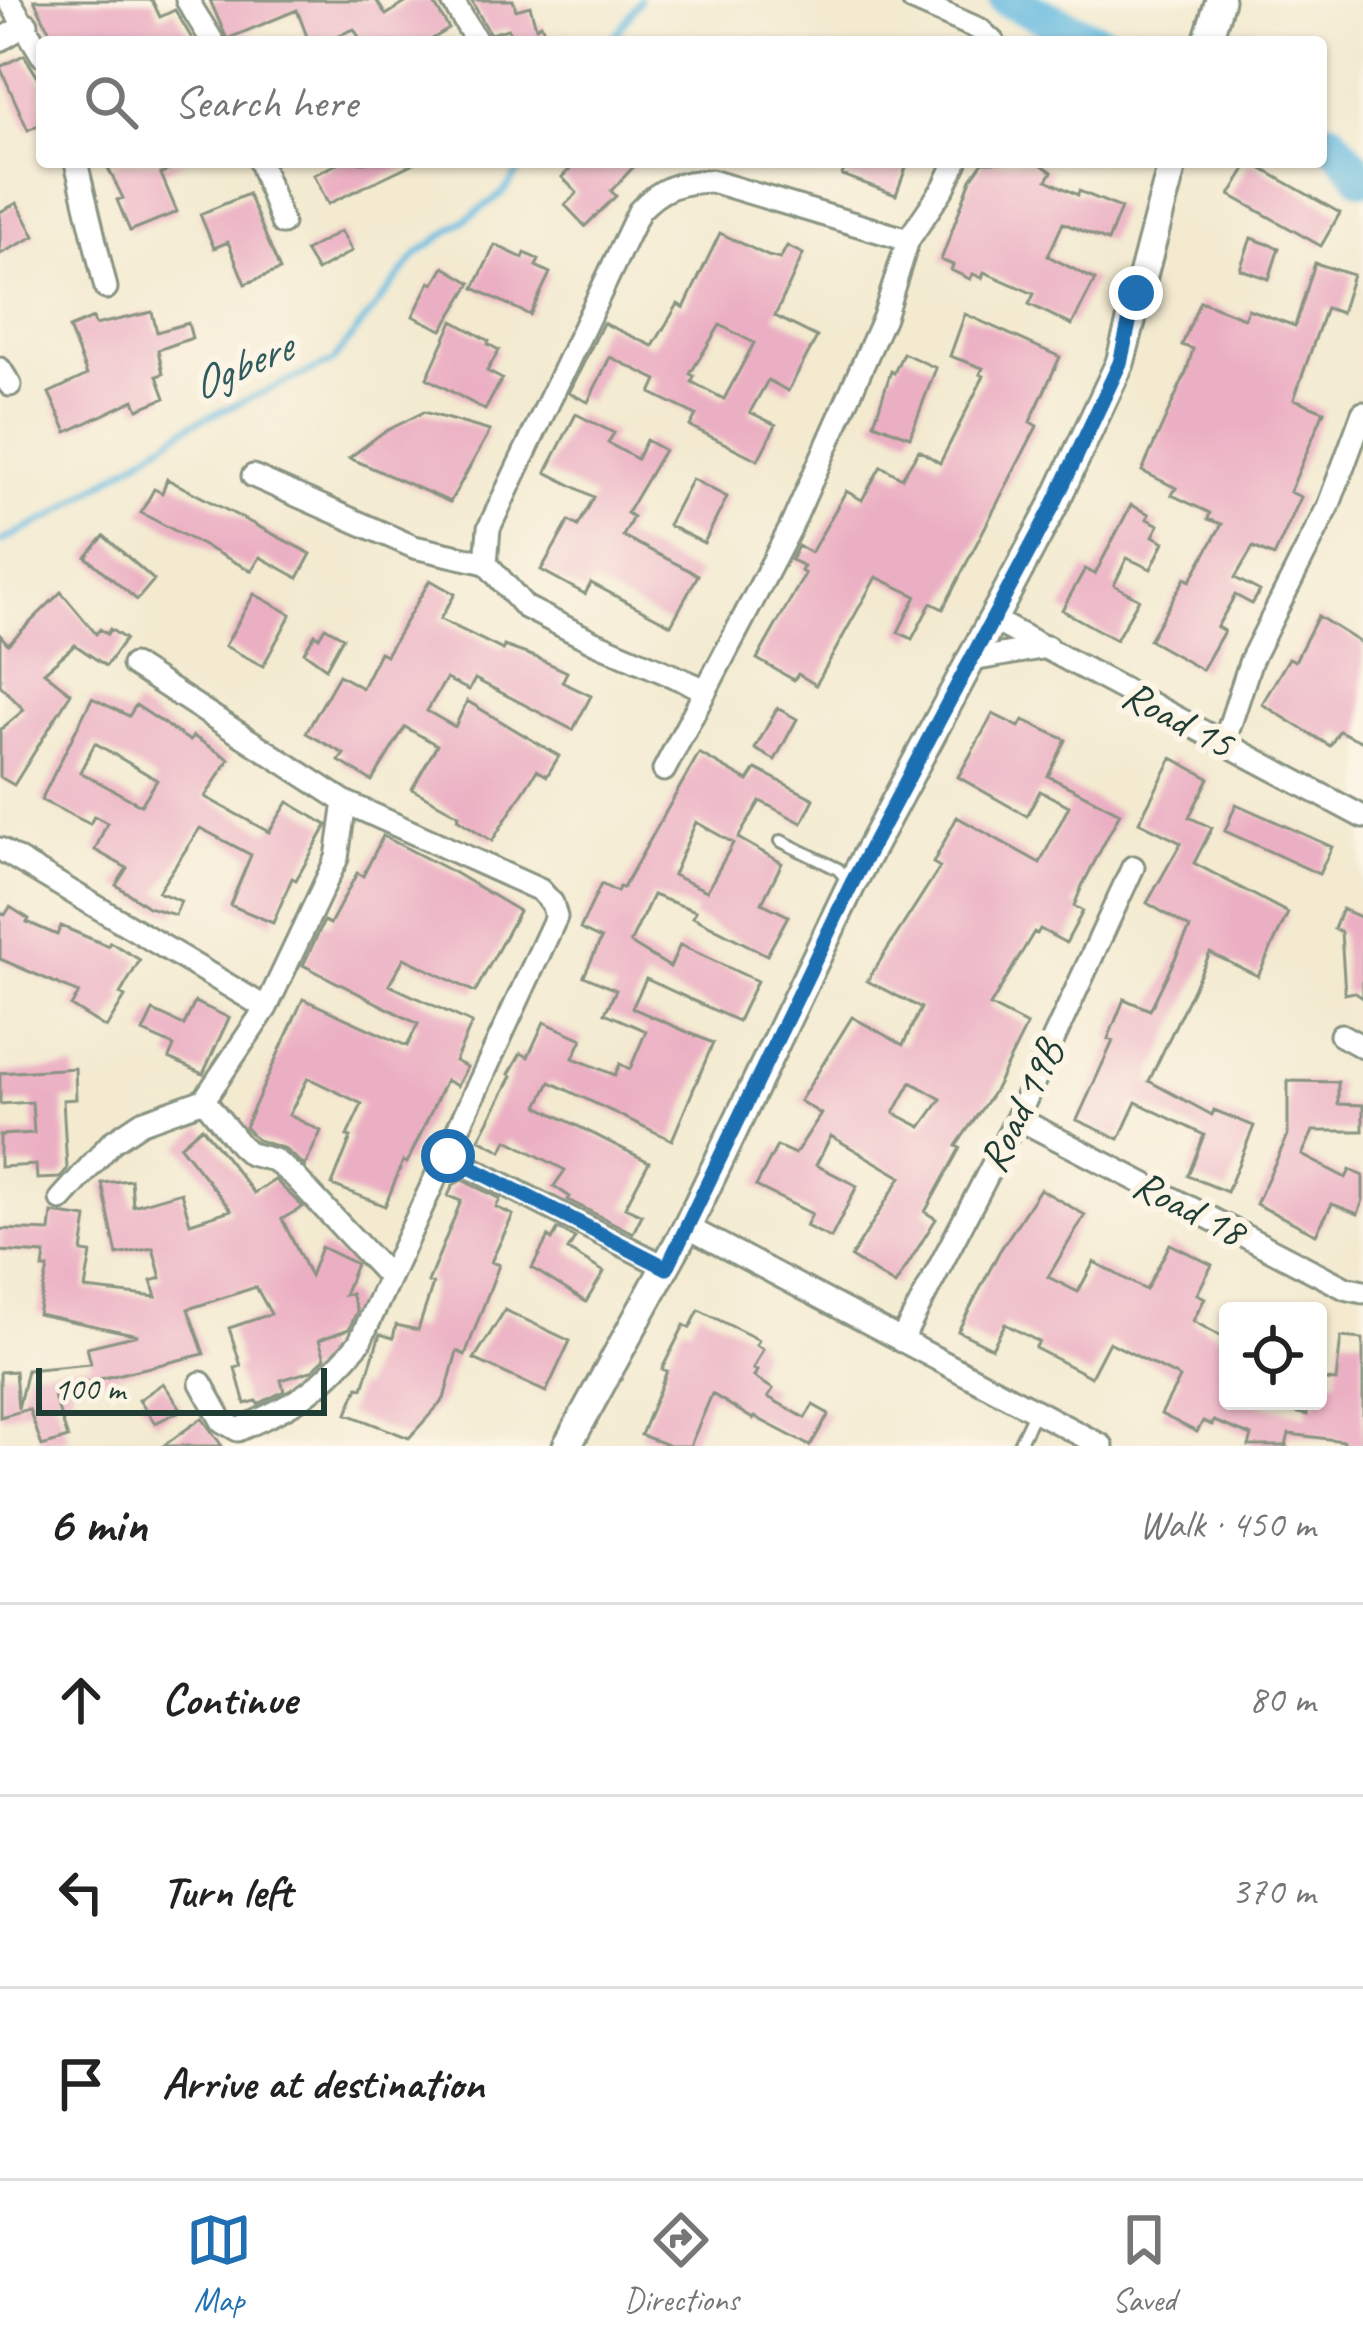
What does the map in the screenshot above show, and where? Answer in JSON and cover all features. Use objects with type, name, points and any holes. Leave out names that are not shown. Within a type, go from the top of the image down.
[{"type":"street","points":[[10,0],[36,43]]},
{"type":"street","points":[[187,0],[209,36]]},
{"type":"street","points":[[452,0],[474,36]]},
{"type":"street","points":[[913,0],[980,28],[987,36]]},
{"type":"street","points":[[1209,36],[1220,0]]},
{"type":"street","points":[[0,40],[27,24]]},
{"type":"street","points":[[77,168],[106,288]]},
{"type":"street","points":[[262,168],[282,223]]},
{"type":"street","points":[[664,770],[800,508],[884,317],[908,240],[953,168]]},
{"type":"street","points":[[567,1446],[667,1268],[852,883],[1053,506],[1120,363],[1171,168]]},
{"type":"street","points":[[486,563],[488,528],[639,211],[655,193],[679,182],[711,181],[908,240]]},
{"type":"street","points":[[1224,743],[1251,660],[1328,507],[1363,413]]},
{"type":"street","points":[[253,476],[414,547],[486,563],[525,607],[706,690]]},
{"type":"street","name":"Road 15","points":[[993,620],[1363,818]]},
{"type":"street","points":[[972,660],[1047,647]]},
{"type":"street","points":[[133,665],[345,802],[540,890],[556,916],[359,1343],[301,1401],[238,1430],[222,1420],[201,1383]]},
{"type":"street","points":[[62,1198],[112,1142],[142,1122],[204,1100],[266,1008],[337,858],[345,802]]},
{"type":"street","points":[[0,849],[266,1008]]},
{"type":"street","name":"Road 19B","points":[[901,1341],[1017,1118],[1133,866]]},
{"type":"street","points":[[1341,1035],[1363,1047]]},
{"type":"street","points":[[204,1100],[250,1154],[274,1160],[295,1177],[388,1277]]},
{"type":"street","name":"Road 18","points":[[1017,1118],[1327,1279],[1363,1292]]},
{"type":"street","points":[[448,1156],[667,1268]]},
{"type":"street","points":[[687,1227],[1102,1446]]},
{"type":"lane","points":[[781,842],[838,869],[852,883]]},
{"type":"lane","points":[[1018,1446],[1035,1412]]},
{"type":"building","points":[[34,0],[152,0],[160,17],[175,10],[190,36],[52,36]]},
{"type":"building","points":[[210,0],[376,0],[386,15],[410,0],[432,0],[449,29],[437,36],[358,36],[354,29],[337,36],[307,36],[297,10],[226,36]]},
{"type":"building","points":[[471,0],[513,0],[516,10],[530,6],[536,27],[541,24],[546,36],[512,36],[508,29],[490,34]]},
{"type":"building","points":[[24,55],[36,74],[36,126],[28,130],[0,67]]},
{"type":"building","points":[[108,168],[173,168],[161,174],[177,212],[130,231],[117,200],[123,198]]},
{"type":"building","points":[[329,168],[403,168],[328,204],[314,175]]},
{"type":"building","points":[[571,168],[632,168],[611,191],[616,196],[585,226],[565,205],[577,193],[562,177]]},
{"type":"building","points":[[845,168],[906,168],[896,195],[842,175]]},
{"type":"building","points":[[979,168],[1046,168],[1052,172],[1047,180],[1121,208],[1108,241],[1063,223],[1048,256],[1095,280],[1072,325],[1029,304],[1034,294],[984,272],[982,278],[973,274],[970,279],[941,260]]},
{"type":"building","points":[[1246,168],[1261,168],[1340,213],[1321,246],[1230,195]]},
{"type":"building","points":[[248,194],[280,270],[245,284],[228,242],[214,248],[200,214]]},
{"type":"building","points":[[17,203],[35,236],[0,254],[0,212]]},
{"type":"building","points":[[341,231],[352,251],[317,271],[305,251]]},
{"type":"building","points":[[720,233],[768,256],[780,259],[787,246],[803,254],[775,316],[817,337],[788,391],[768,380],[750,412],[776,425],[758,460],[690,426],[696,415],[651,393],[657,380],[610,357],[588,402],[569,393],[603,323],[653,346],[678,304],[684,308]],"holes":[[[720,325],[754,343],[724,399],[692,382],[690,374]]]},
{"type":"building","points":[[1251,238],[1279,248],[1269,279],[1240,269]]},
{"type":"building","points":[[495,245],[539,260],[536,266],[550,273],[530,315],[474,288]]},
{"type":"building","points":[[1315,263],[1353,275],[1341,313],[1326,308],[1294,399],[1324,411],[1290,492],[1301,497],[1274,556],[1253,547],[1235,578],[1260,591],[1252,604],[1235,595],[1217,627],[1224,631],[1202,670],[1149,640],[1222,524],[1172,495],[1176,488],[1142,471],[1187,370],[1193,349],[1182,345],[1200,301],[1244,318],[1248,309],[1295,326]]},
{"type":"building","points":[[444,267],[471,283],[442,330],[413,316],[430,282],[434,284]]},
{"type":"building","points":[[152,312],[157,332],[188,323],[192,338],[158,350],[163,374],[157,376],[165,398],[138,409],[134,400],[67,432],[49,393],[87,375],[69,328],[93,318],[95,325]]},
{"type":"building","points":[[965,314],[1060,357],[1030,422],[1037,426],[943,609],[931,603],[912,639],[898,632],[916,596],[876,577],[816,685],[798,674],[794,680],[757,659],[805,574],[804,566],[791,560],[798,546],[811,553],[846,491],[862,500],[881,466],[902,478],[919,450],[940,463],[984,376],[980,374],[983,368],[950,356]]},
{"type":"building","points":[[453,321],[499,350],[487,371],[502,379],[485,410],[427,378]]},
{"type":"building","points":[[903,353],[936,368],[910,437],[874,423],[891,371],[894,373]]},
{"type":"building","points":[[424,412],[490,431],[450,502],[349,458],[382,433]]},
{"type":"building","points":[[576,414],[614,433],[608,443],[637,459],[646,440],[664,450],[627,513],[633,517],[623,536],[698,575],[671,625],[591,583],[585,594],[541,570],[569,521],[578,526],[594,497],[546,472]]},
{"type":"building","points":[[167,479],[311,554],[298,578],[260,557],[252,571],[141,513],[154,489],[162,493]]},
{"type":"building","points":[[692,479],[727,497],[704,543],[668,525]]},
{"type":"building","points":[[1131,505],[1159,525],[1153,536],[1164,542],[1151,569],[1127,558],[1114,585],[1139,599],[1116,640],[1062,610],[1085,569],[1095,574]]},
{"type":"building","points":[[104,536],[154,580],[137,600],[86,557]]},
{"type":"building","points":[[430,580],[455,594],[440,619],[503,650],[504,646],[567,672],[562,682],[591,696],[573,730],[475,679],[469,690],[446,679],[427,711],[455,727],[467,701],[559,756],[547,776],[537,770],[492,841],[457,819],[459,815],[412,789],[437,745],[405,727],[372,781],[339,761],[344,754],[306,733],[339,675],[362,688],[380,652],[386,655]]},
{"type":"building","points":[[61,592],[96,634],[100,629],[107,634],[110,629],[125,639],[106,666],[75,645],[44,672],[71,693],[14,785],[0,777],[0,730],[24,710],[0,685],[0,635],[8,644]]},
{"type":"building","points":[[254,594],[291,614],[263,666],[225,646]]},
{"type":"building","points":[[1318,616],[1363,644],[1363,742],[1339,731],[1330,746],[1262,704],[1289,658],[1295,661]]},
{"type":"building","points":[[325,627],[343,637],[326,668],[304,652]]},
{"type":"building","points":[[92,698],[129,716],[136,705],[190,741],[193,736],[229,759],[205,797],[269,832],[288,802],[327,825],[296,880],[292,878],[273,923],[230,905],[251,855],[200,828],[158,892],[181,901],[175,915],[148,907],[116,885],[127,868],[95,850],[107,823],[94,816],[90,824],[41,800]],"holes":[[[95,743],[157,780],[141,805],[80,772]]]},
{"type":"building","points":[[777,708],[797,719],[775,760],[755,749]]},
{"type":"building","points":[[993,714],[1019,727],[1023,720],[1066,740],[1048,776],[1120,813],[1082,886],[1074,906],[1083,911],[1066,943],[1040,929],[1034,932],[990,1006],[1027,1025],[994,1091],[956,1146],[960,1148],[925,1212],[936,1219],[895,1285],[851,1257],[901,1177],[831,1136],[816,1165],[857,1186],[831,1238],[806,1226],[812,1214],[756,1186],[777,1146],[795,1154],[821,1114],[800,1101],[852,1017],[903,1045],[921,1008],[867,981],[940,867],[933,863],[957,817],[1040,863],[1069,806],[1040,791],[1027,816],[958,777]],"holes":[[[911,1082],[941,1099],[921,1127],[894,1113]]]},
{"type":"building","points":[[699,753],[748,781],[756,769],[814,799],[802,823],[760,801],[738,838],[782,863],[762,903],[788,916],[767,955],[693,917],[696,911],[653,895],[630,943],[670,967],[680,945],[757,981],[738,1021],[646,979],[632,1008],[713,1043],[672,1140],[550,1082],[538,1106],[649,1162],[625,1207],[642,1215],[633,1233],[568,1200],[554,1186],[565,1170],[507,1140],[502,1151],[479,1139],[509,1074],[521,1053],[528,1057],[544,1022],[582,1039],[573,1058],[615,1075],[620,1064],[630,1069],[646,1031],[605,1013],[616,990],[584,976],[601,939],[580,929],[601,884],[617,892]],"holes":[[[696,822],[733,843],[707,891],[673,875]]]},
{"type":"building","points":[[1172,758],[1209,778],[1189,817],[1212,828],[1194,863],[1288,913],[1258,976],[1210,953],[1149,1081],[1212,1115],[1214,1110],[1254,1126],[1227,1192],[1188,1176],[1204,1135],[1136,1102],[1119,1139],[1077,1120],[1113,1041],[1108,1039],[1124,999],[1150,1010],[1190,928],[1147,903],[1181,843],[1139,822]]},
{"type":"building","points":[[1236,804],[1332,847],[1319,874],[1225,831]]},
{"type":"building","points":[[383,836],[519,911],[475,992],[404,958],[389,985],[472,1023],[455,1061],[467,1067],[457,1086],[446,1080],[385,1206],[332,1185],[362,1104],[308,1078],[289,1115],[321,1131],[305,1166],[283,1148],[257,1140],[245,1127],[303,999],[407,1046],[418,1024],[303,965],[324,921],[330,924]]},
{"type":"building","points":[[10,907],[27,922],[57,935],[61,926],[108,946],[110,942],[140,960],[106,1028],[71,1006],[79,993],[0,959],[0,912],[5,915]]},
{"type":"building","points":[[1342,909],[1363,918],[1363,998],[1354,992],[1345,994],[1341,932],[1334,929]]},
{"type":"building","points":[[195,1002],[229,1018],[203,1074],[169,1058],[174,1046],[143,1032],[153,1011],[184,1025]]},
{"type":"building","points":[[75,1068],[76,1099],[63,1100],[67,1169],[60,1178],[37,1179],[36,1165],[0,1167],[0,1135],[34,1133],[32,1102],[0,1104],[0,1073]]},
{"type":"building","points":[[1288,1081],[1338,1082],[1338,1104],[1363,1105],[1363,1131],[1313,1131],[1302,1155],[1346,1178],[1350,1170],[1363,1176],[1358,1214],[1332,1204],[1316,1234],[1256,1204],[1288,1135]]},
{"type":"building","points":[[202,1127],[254,1193],[275,1180],[303,1207],[282,1219],[310,1276],[321,1247],[356,1264],[344,1295],[351,1294],[357,1311],[349,1329],[319,1340],[325,1358],[311,1371],[281,1380],[284,1391],[258,1404],[245,1404],[235,1368],[241,1366],[229,1328],[271,1314],[256,1287],[188,1309],[204,1354],[71,1386],[72,1395],[54,1397],[68,1438],[42,1446],[29,1409],[0,1417],[0,1372],[15,1371],[18,1409],[27,1370],[91,1364],[87,1347],[138,1335],[38,1314],[48,1268],[43,1268],[45,1254],[0,1251],[0,1229],[50,1231],[52,1213],[87,1218],[82,1252],[91,1253],[85,1289],[156,1297],[151,1281],[161,1278],[153,1248],[117,1255],[102,1183],[131,1180],[133,1206],[181,1192],[190,1223],[231,1210],[180,1146]]},
{"type":"building","points":[[462,1180],[500,1199],[496,1207],[513,1215],[491,1262],[499,1265],[465,1355],[457,1351],[444,1399],[409,1438],[347,1414],[358,1387],[363,1388],[380,1334],[393,1338],[396,1325],[418,1330],[433,1284],[428,1282],[461,1201],[448,1196]]},
{"type":"building","points":[[1040,1189],[1085,1215],[1048,1277],[1078,1292],[1094,1262],[1146,1290],[1170,1244],[1212,1265],[1197,1294],[1205,1298],[1193,1321],[1219,1335],[1219,1410],[1285,1410],[1307,1415],[1307,1410],[1327,1410],[1327,1380],[1336,1381],[1341,1337],[1363,1339],[1363,1446],[1289,1434],[1286,1446],[1249,1446],[1252,1436],[1214,1421],[1212,1425],[1203,1421],[1197,1432],[1161,1414],[1180,1378],[1109,1342],[1091,1377],[1035,1348],[1039,1342],[1005,1324],[992,1348],[958,1331],[999,1252]]},
{"type":"building","points":[[558,1229],[575,1238],[568,1250],[604,1272],[586,1302],[532,1268],[548,1237],[552,1240]]},
{"type":"building","points":[[505,1310],[570,1341],[546,1392],[474,1359]]},
{"type":"building","points":[[699,1310],[759,1340],[756,1345],[763,1349],[754,1377],[773,1389],[768,1397],[805,1418],[813,1405],[829,1414],[810,1446],[712,1394],[690,1446],[670,1446],[641,1435],[667,1371],[662,1369],[684,1325],[690,1328]]},
{"type":"building","points":[[163,1383],[182,1410],[155,1423],[139,1400]]},
{"type":"building","points":[[202,1418],[222,1446],[163,1446],[188,1428]]},
{"type":"waterway","name":"Ogbere","points":[[615,36],[640,0]]},
{"type":"waterway","points":[[1007,0],[1088,36]]},
{"type":"waterway","points":[[1327,139],[1363,177]]},
{"type":"waterway","name":"Ogbere","points":[[0,542],[53,516],[192,424],[332,362],[418,253],[502,194],[522,168]]},
{"type":"route","points":[[448,1156],[667,1268],[852,883],[1053,506],[1120,363],[1136,293]]}]
